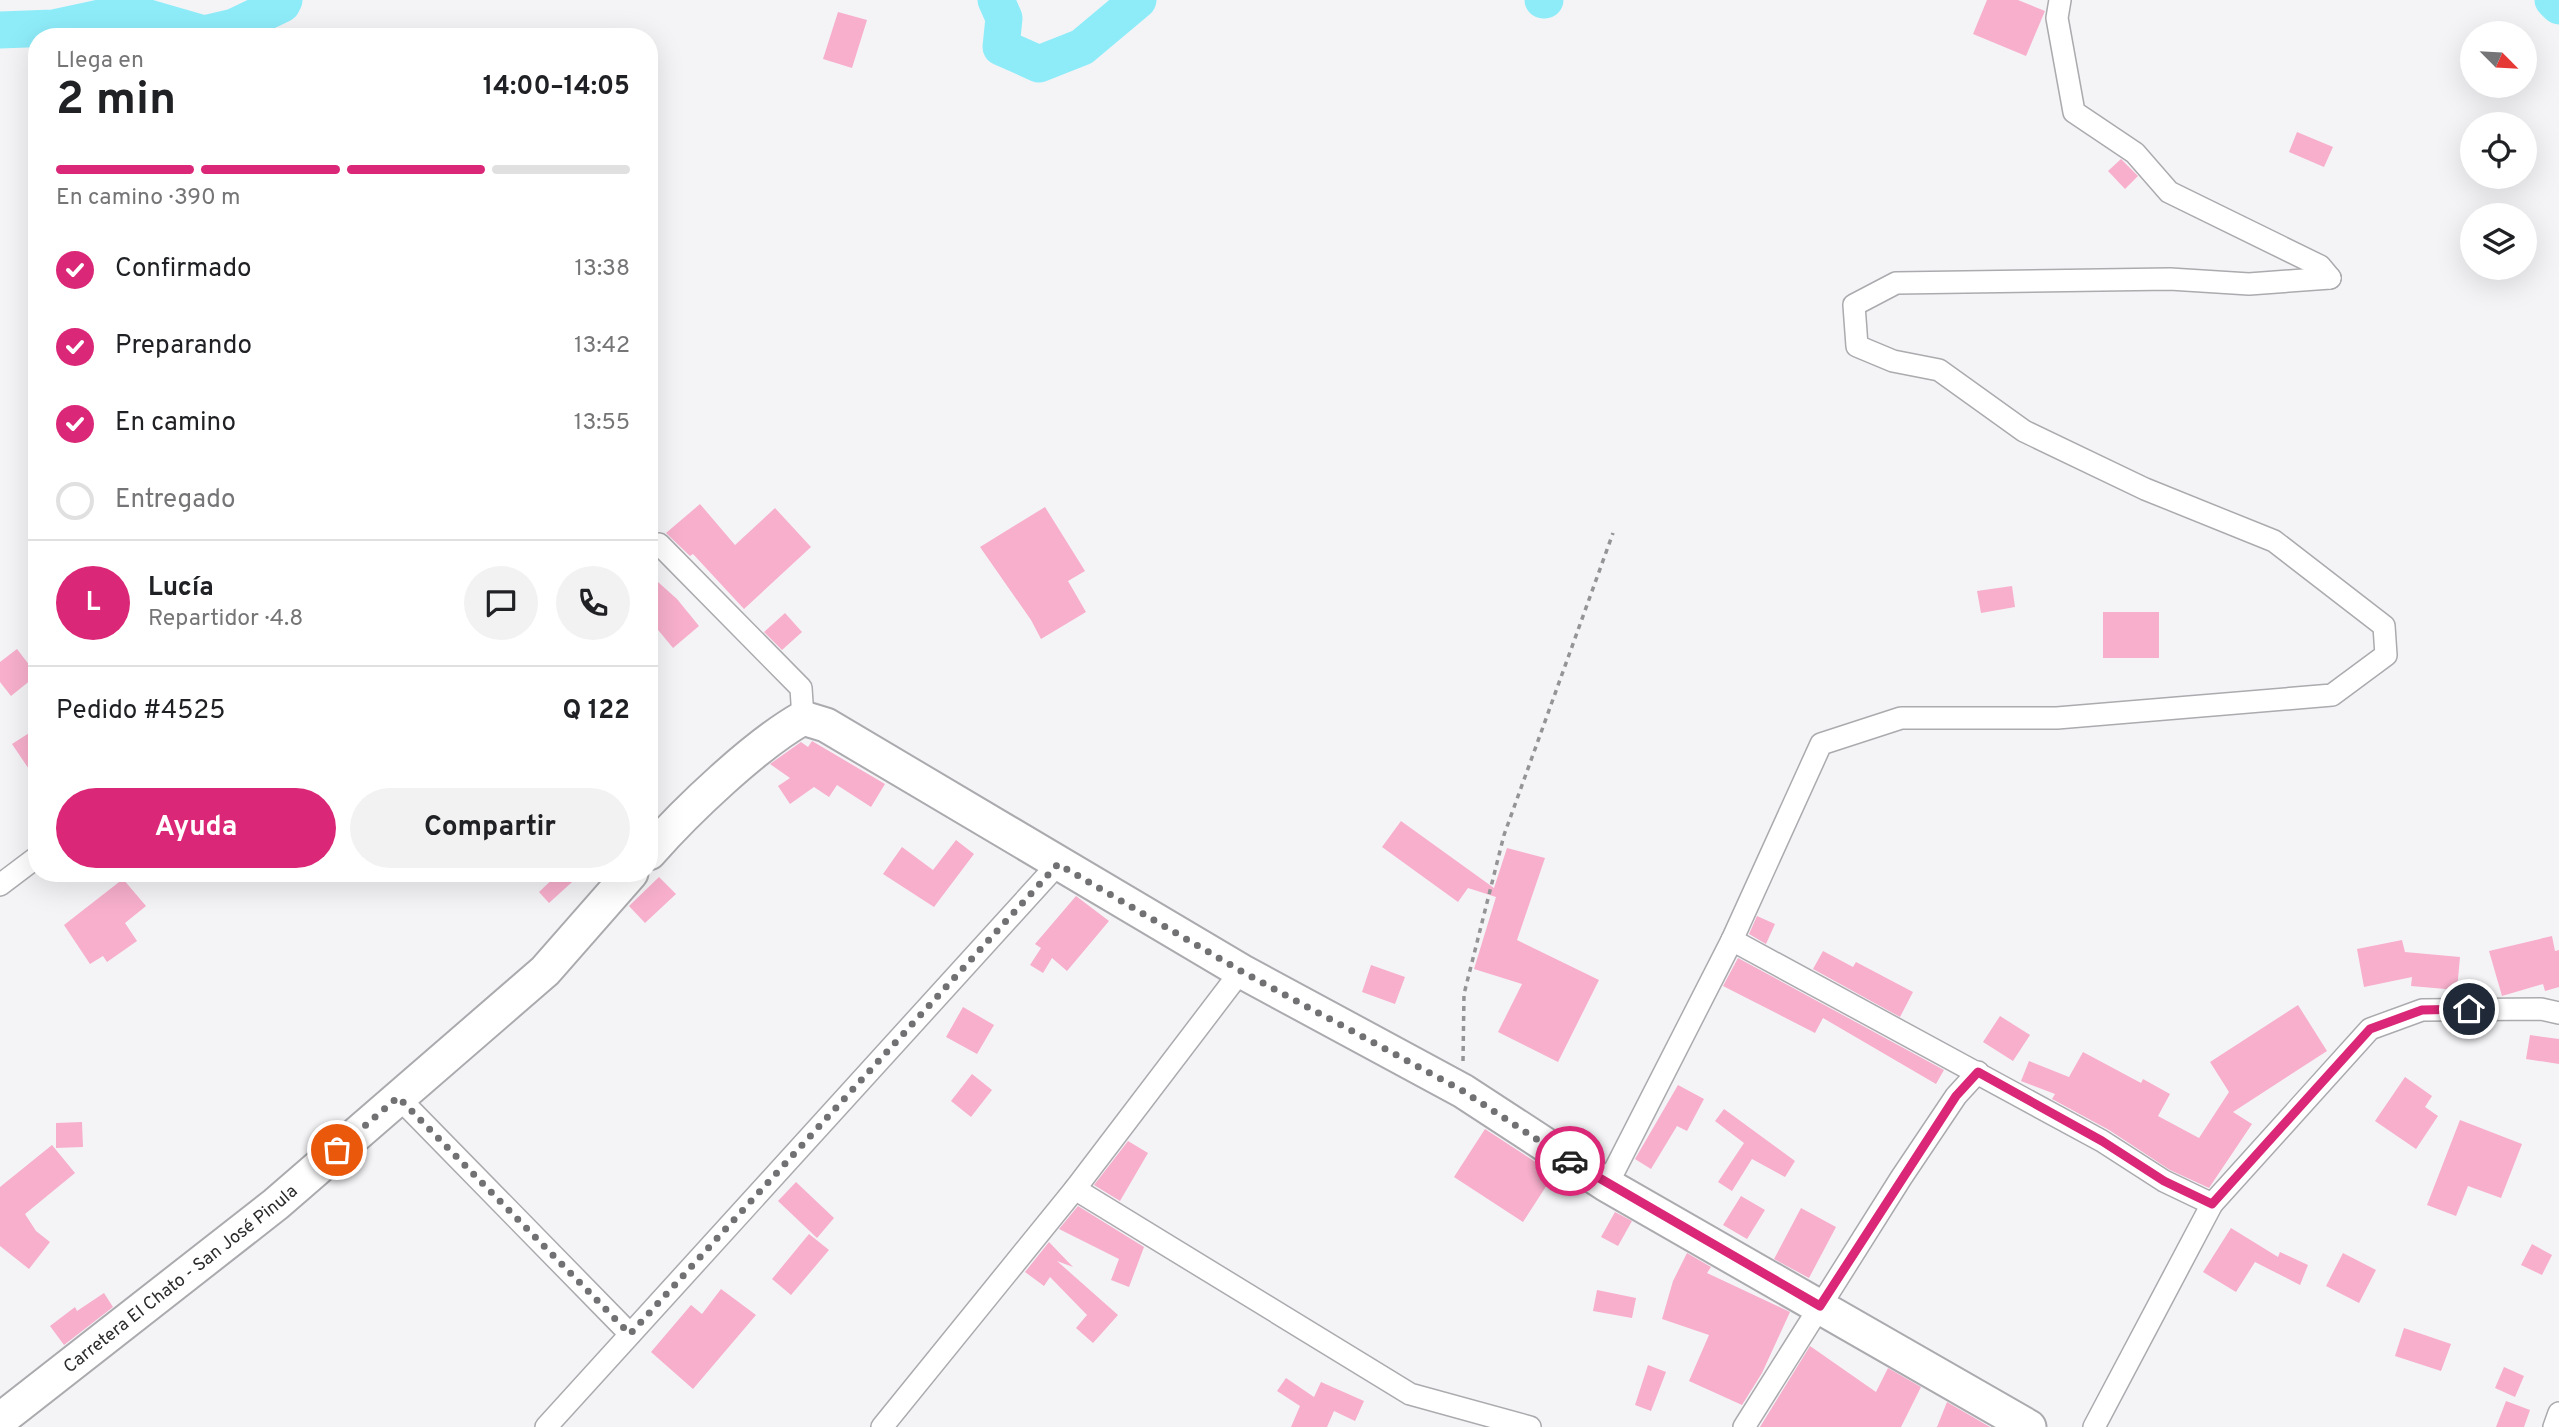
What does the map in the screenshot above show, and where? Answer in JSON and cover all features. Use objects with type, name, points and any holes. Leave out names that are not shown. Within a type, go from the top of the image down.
[{"type":"main road","points":[[658,843],[781,730],[803,718],[826,725],[1241,971],[1463,1091],[1607,1185],[2029,1427]]},
{"type":"main road","name":"Carretera El Chato - San José Pinula","points":[[0,1420],[276,1204],[545,971],[623,882]]},
{"type":"street","points":[[1607,1185],[1732,940],[1821,744],[1901,718],[2057,718],[2332,695],[2386,654],[2384,626],[2274,541],[2145,489],[2024,431],[1939,370],[1893,361],[1857,346],[1854,305],[1896,283],[2170,279],[2249,284],[2330,278],[2320,267],[2169,192],[2135,153],[2074,112],[2057,18],[2060,0]]},
{"type":"street","points":[[658,545],[801,688],[803,718]]},
{"type":"street","points":[[0,885],[28,864]]},
{"type":"street","points":[[546,1427],[1058,864]]},
{"type":"street","points":[[1732,940],[2102,1141],[2164,1181],[2212,1204]]},
{"type":"street","points":[[882,1427],[1075,1189],[1241,971]]},
{"type":"street","points":[[2094,1427],[2212,1204],[2370,1029],[2422,1010],[2541,1009],[2559,1013]]},
{"type":"street","points":[[1744,1427],[1956,1096],[1978,1072]]},
{"type":"street","points":[[398,1097],[630,1334]]},
{"type":"street","points":[[1075,1189],[1409,1394],[1530,1427]]},
{"type":"street","points":[[2554,1427],[2559,1413]]},
{"type":"path","points":[[1463,1091],[1464,994],[1493,875],[1504,835],[1613,533]]},
{"type":"building","points":[[1987,0],[2018,0],[2045,11],[2026,56],[1973,34]]},
{"type":"building","points":[[838,12],[867,20],[852,68],[823,59]]},
{"type":"building","points":[[2297,132],[2333,147],[2324,167],[2289,152]]},
{"type":"building","points":[[2121,159],[2138,176],[2125,189],[2108,171]]},
{"type":"building","points":[[700,504],[735,545],[775,508],[811,547],[744,609],[693,554],[690,556],[666,533]]},
{"type":"building","points":[[1045,507],[1085,571],[1068,581],[1086,612],[1041,639],[1031,620],[980,547]]},
{"type":"building","points":[[658,582],[677,599],[699,626],[673,648],[658,630]]},
{"type":"building","points":[[2012,586],[2015,607],[1981,613],[1977,591]]},
{"type":"building","points":[[2103,612],[2159,612],[2159,658],[2103,658]]},
{"type":"building","points":[[785,613],[802,632],[782,650],[764,632]]},
{"type":"building","points":[[17,649],[28,663],[28,682],[11,696],[0,682],[0,662]]},
{"type":"building","points":[[28,734],[28,768],[12,744]]},
{"type":"building","points":[[812,741],[885,784],[871,807],[837,785],[829,797],[814,787],[790,804],[778,786],[790,778],[770,764],[801,742],[808,747]]},
{"type":"building","points":[[1401,821],[1494,888],[1507,848],[1545,858],[1517,940],[1599,980],[1558,1062],[1498,1032],[1522,984],[1474,969],[1496,897],[1468,888],[1458,902],[1382,847]]},
{"type":"building","points":[[956,840],[974,854],[934,907],[883,874],[902,847],[933,870]]},
{"type":"building","points":[[658,878],[676,894],[645,923],[629,906],[654,882],[658,882]]},
{"type":"building","points":[[119,882],[126,882],[146,906],[125,923],[137,941],[107,962],[103,956],[90,964],[64,925]]},
{"type":"building","points":[[550,882],[572,882],[549,903],[539,892]]},
{"type":"building","points":[[1076,896],[1109,921],[1067,971],[1052,958],[1043,973],[1030,965],[1041,948],[1035,944]]},
{"type":"building","points":[[1757,916],[1775,924],[1766,944],[1749,934]]},
{"type":"building","points":[[2552,936],[2555,951],[2559,950],[2559,987],[2545,991],[2543,984],[2502,996],[2489,951]]},
{"type":"building","points":[[2402,940],[2405,952],[2460,957],[2457,990],[2411,986],[2412,977],[2364,987],[2357,949]]},
{"type":"building","points":[[1823,951],[1853,967],[1856,962],[1913,992],[1900,1017],[1813,969]]},
{"type":"building","points":[[1738,958],[1944,1070],[1936,1084],[1823,1018],[1815,1033],[1723,986]]},
{"type":"building","points":[[1371,965],[1405,977],[1395,1004],[1362,992]]},
{"type":"building","points":[[2298,1005],[2327,1051],[2233,1112],[2252,1124],[2209,1188],[2170,1170],[2109,1130],[2052,1099],[2055,1094],[2021,1081],[2029,1061],[2069,1077],[2083,1052],[2141,1083],[2143,1079],[2170,1094],[2158,1116],[2199,1138],[2229,1092],[2210,1062]]},
{"type":"building","points":[[963,1007],[994,1025],[977,1054],[946,1037]]},
{"type":"building","points":[[2000,1016],[2030,1035],[2013,1061],[1983,1042]]},
{"type":"building","points":[[2530,1035],[2559,1039],[2559,1064],[2526,1059]]},
{"type":"building","points":[[972,1074],[992,1090],[971,1117],[951,1101]]},
{"type":"building","points":[[2405,1077],[2432,1096],[2425,1107],[2438,1116],[2416,1149],[2375,1121]]},
{"type":"building","points":[[1678,1085],[1704,1099],[1687,1131],[1677,1126],[1651,1169],[1635,1159]]},
{"type":"building","points":[[1724,1109],[1795,1161],[1785,1177],[1752,1159],[1732,1191],[1718,1182],[1744,1143],[1715,1121]]},
{"type":"building","points":[[2460,1120],[2522,1144],[2501,1198],[2468,1186],[2456,1216],[2427,1205]]},
{"type":"building","points":[[82,1122],[83,1147],[56,1148],[56,1123]]},
{"type":"building","points":[[1485,1129],[1554,1174],[1523,1222],[1454,1177]]},
{"type":"building","points":[[1128,1141],[1148,1153],[1120,1201],[1094,1185]]},
{"type":"building","points":[[52,1145],[75,1173],[25,1214],[36,1231],[50,1242],[29,1269],[0,1246],[0,1187]]},
{"type":"building","points":[[796,1182],[834,1218],[817,1238],[778,1201]]},
{"type":"building","points":[[1741,1196],[1765,1210],[1747,1239],[1723,1225]]},
{"type":"building","points":[[1078,1206],[1144,1247],[1129,1287],[1111,1280],[1119,1259],[1059,1229]]},
{"type":"building","points":[[1801,1208],[1836,1227],[1809,1278],[1774,1259]]},
{"type":"building","points":[[1615,1212],[1632,1221],[1618,1246],[1601,1237]]},
{"type":"building","points":[[2231,1228],[2278,1257],[2280,1252],[2308,1265],[2300,1285],[2255,1262],[2236,1292],[2203,1272]]},
{"type":"building","points":[[809,1234],[829,1250],[791,1295],[772,1279]]},
{"type":"building","points":[[1049,1242],[1073,1267],[1057,1261],[1118,1315],[1093,1343],[1076,1328],[1087,1315],[1050,1277],[1044,1286],[1025,1272]]},
{"type":"building","points":[[2532,1244],[2552,1255],[2542,1275],[2521,1265]]},
{"type":"building","points":[[1687,1253],[1711,1267],[1707,1273],[1790,1312],[1762,1373],[1742,1405],[1689,1381],[1709,1335],[1662,1319],[1673,1281]]},
{"type":"building","points":[[2343,1253],[2376,1270],[2359,1303],[2326,1286]]},
{"type":"building","points":[[721,1289],[756,1315],[693,1389],[651,1352],[691,1305],[702,1314]]},
{"type":"building","points":[[1597,1290],[1636,1298],[1632,1318],[1593,1311]]},
{"type":"building","points":[[104,1293],[113,1307],[64,1345],[50,1326],[75,1307],[77,1311]]},
{"type":"building","points":[[2404,1328],[2451,1344],[2441,1371],[2395,1356]]},
{"type":"building","points":[[1810,1346],[1876,1392],[1888,1368],[1921,1387],[1901,1427],[1760,1427]]},
{"type":"building","points":[[1648,1365],[1666,1372],[1651,1411],[1635,1405]]},
{"type":"building","points":[[2504,1367],[2524,1376],[2515,1397],[2495,1388]]},
{"type":"building","points":[[1286,1378],[1314,1397],[1321,1382],[1364,1401],[1355,1421],[1334,1411],[1327,1427],[1291,1427],[1300,1406],[1277,1391]]},
{"type":"building","points":[[2506,1401],[2530,1410],[2524,1427],[2496,1427]]},
{"type":"building","points":[[1947,1402],[1990,1427],[1937,1427]]},
{"type":"waterway","points":[[230,28],[282,4],[284,0]]},
{"type":"waterway","points":[[996,0],[1004,18],[1001,47],[1039,64],[1082,47],[1138,0]]},
{"type":"waterway","points":[[2553,0],[2559,6]]},
{"type":"waterway","points":[[53,28],[128,12],[183,28]]},
{"type":"waterway","points":[[0,30],[28,29]]},
{"type":"way so far","points":[[337,1150],[398,1097],[630,1334],[1058,864],[1241,971],[1463,1091],[1570,1161]]},
{"type":"route","points":[[1570,1161],[1607,1185],[1820,1306],[1956,1096],[1978,1072],[2102,1141],[2164,1181],[2212,1204],[2370,1029],[2422,1010],[2469,1009]]}]
